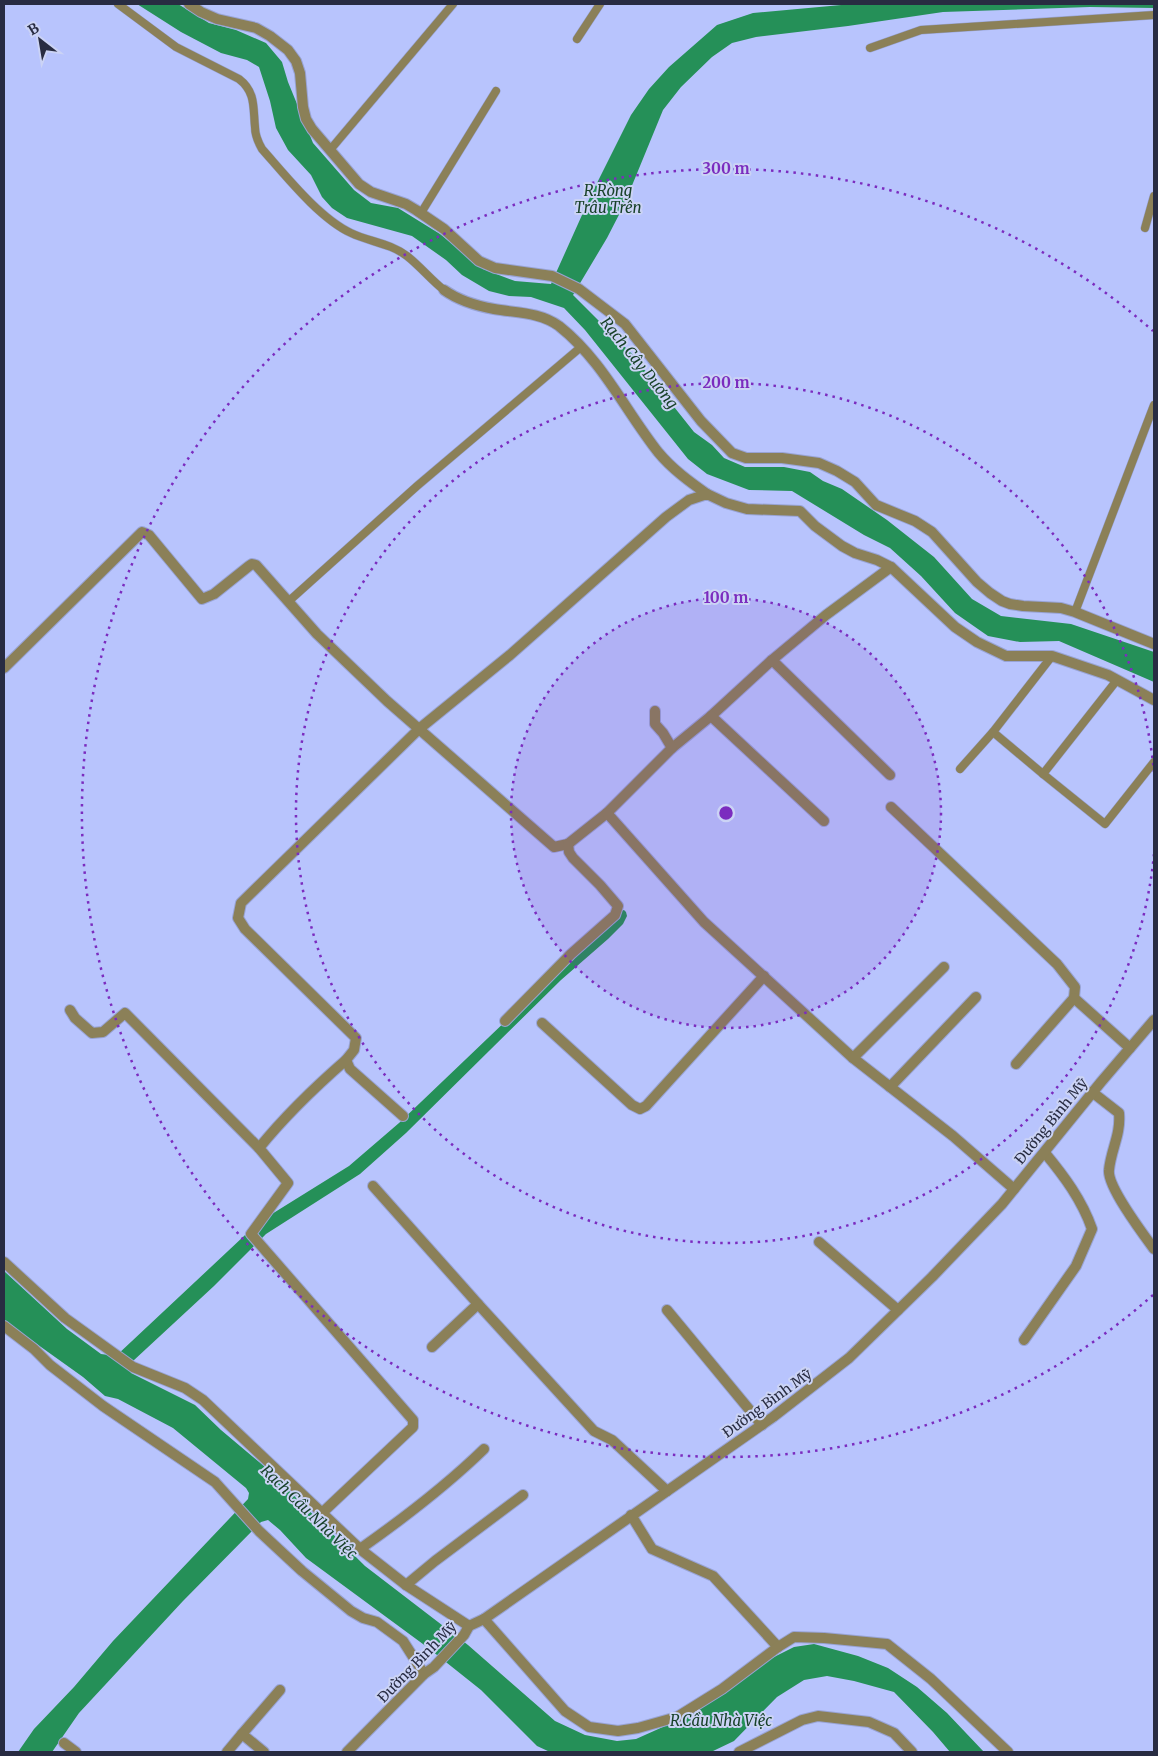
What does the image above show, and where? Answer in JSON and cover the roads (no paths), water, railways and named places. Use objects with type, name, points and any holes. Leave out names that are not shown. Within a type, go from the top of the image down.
[{"type":"street","points":[[189,4],[217,19],[256,28],[288,50],[296,61],[300,73],[306,119],[359,184],[371,192],[406,204],[421,213],[444,229],[479,261],[495,268],[552,276],[579,289],[625,324],[701,421],[732,453],[746,458],[782,458],[819,463],[837,471],[855,482],[876,505],[915,521],[932,532],[977,582],[1002,601],[1023,606],[1060,608],[1075,612],[1154,644]]},
{"type":"street","points":[[444,290],[462,300],[493,309],[534,314],[558,326],[593,360],[658,452],[688,480],[707,494],[747,510],[800,511],[815,526],[842,546],[891,567],[956,627],[977,642],[1006,656],[1052,656],[1108,675],[1154,700]]},
{"type":"street","points":[[259,1148],[276,1128],[346,1060],[354,1050],[356,1038],[245,929],[238,918],[241,902],[419,729],[510,656],[666,517],[690,500],[707,494]]},
{"type":"street","points":[[4,668],[142,532],[149,535],[202,599],[214,594],[252,564],[256,565],[317,634],[381,695],[554,847],[568,844],[607,813],[672,748],[711,716],[772,660],[826,615],[891,567]]},
{"type":"street","points":[[772,660],[890,774]]},
{"type":"street","points":[[655,711],[655,724],[672,748]]},
{"type":"street","points":[[711,716],[824,821]]},
{"type":"street","points":[[891,807],[1057,964],[1075,987],[1074,998],[1016,1064]]},
{"type":"street","points":[[607,813],[704,922],[854,1058],[952,1136],[1014,1189]]},
{"type":"street","points":[[505,1021],[570,954],[615,915],[618,906],[600,885],[572,858],[568,844]]},
{"type":"street","points":[[854,1058],[944,967]]},
{"type":"street","points":[[542,1023],[632,1105],[640,1109],[646,1106],[764,976]]},
{"type":"street","points":[[890,1087],[976,997]]},
{"type":"street","points":[[1074,998],[1130,1048]]},
{"type":"street","points":[[70,1010],[75,1018],[92,1033],[103,1032],[125,1014],[259,1148],[288,1183],[251,1234],[413,1420],[413,1427],[323,1512]]},
{"type":"street","name":"Đường Bình Mỹ","points":[[347,1752],[424,1674],[434,1667],[467,1631],[762,1425],[849,1358],[964,1244],[1014,1189],[1045,1153],[1092,1092],[1154,1020]]},
{"type":"street","points":[[346,1060],[350,1069],[403,1116]]},
{"type":"street","points":[[1092,1092],[1119,1113],[1120,1126],[1108,1172],[1113,1189],[1154,1249]]},
{"type":"street","points":[[1024,1340],[1076,1266],[1092,1229],[1085,1211],[1064,1177],[1045,1153]]},
{"type":"street","points":[[373,1186],[594,1430],[612,1440],[667,1491]]},
{"type":"street","points":[[819,1242],[898,1310]]},
{"type":"street","points":[[4,1262],[65,1318],[133,1367],[185,1388],[203,1400],[360,1548],[467,1631]]},
{"type":"street","points":[[432,1347],[478,1304]]},
{"type":"street","points":[[667,1310],[762,1425]]},
{"type":"street","points":[[4,1326],[102,1406],[215,1482],[259,1531],[302,1571],[351,1611],[363,1618],[377,1622],[404,1641],[424,1674]]},
{"type":"street","points":[[360,1548],[408,1515],[484,1449]]},
{"type":"street","points":[[406,1585],[435,1560],[523,1495]]},
{"type":"street","points":[[631,1515],[652,1549],[713,1576],[778,1647]]},
{"type":"street","points":[[484,1619],[565,1711],[589,1727],[618,1731],[638,1728],[677,1717],[722,1689],[794,1637],[824,1638],[887,1644],[931,1679],[1008,1752]]},
{"type":"street","points":[[227,1752],[280,1690]]},
{"type":"street","points":[[739,1752],[802,1720],[818,1716],[869,1722],[894,1733],[912,1752]]},
{"type":"street","points":[[242,1734],[264,1752]]},
{"type":"street","points":[[64,1743],[76,1752]]},
{"type":"lane","points":[[118,4],[176,47],[245,83],[254,106],[254,128],[262,150],[315,207],[351,233],[390,246],[407,256],[444,290]]},
{"type":"lane","points":[[330,150],[453,4]]},
{"type":"lane","points":[[577,39],[600,4]]},
{"type":"lane","points":[[870,48],[920,30],[1154,15]]},
{"type":"lane","points":[[421,213],[496,91]]},
{"type":"lane","points":[[1145,228],[1154,196]]},
{"type":"lane","points":[[289,601],[417,486],[580,347]]},
{"type":"lane","points":[[1075,612],[1154,405]]},
{"type":"lane","points":[[960,769],[993,732],[1052,656]]},
{"type":"lane","points":[[1043,774],[1117,680]]},
{"type":"lane","points":[[993,732],[1105,824],[1154,762]]},
{"type":"water","points":[[137,4],[178,4],[209,23],[236,30],[266,43],[282,62],[288,82],[313,143],[354,190],[371,203],[398,208],[440,234],[483,269],[515,281],[551,284],[591,195],[631,115],[649,89],[669,67],[717,25],[753,13],[852,4],[1154,4],[1154,8],[1090,7],[943,12],[756,37],[732,43],[712,57],[681,87],[663,110],[624,205],[573,295],[632,354],[694,432],[712,445],[724,458],[745,467],[784,467],[810,472],[823,481],[842,489],[887,520],[934,557],[972,599],[1001,616],[1071,624],[1154,652],[1154,682],[1059,641],[1020,642],[988,636],[955,613],[921,576],[890,548],[864,535],[792,491],[749,490],[707,474],[688,459],[585,330],[564,308],[531,297],[509,296],[489,291],[462,275],[446,260],[412,236],[347,218],[332,208],[322,197],[311,175],[288,150],[276,128],[259,67],[247,60],[221,53],[181,32]]},
{"type":"water","name":"R.Cầu Nhà Việc","points":[[624,910],[627,916],[623,924],[561,980],[406,1133],[360,1174],[266,1234],[214,1286],[133,1361],[129,1368],[131,1373],[195,1405],[265,1467],[365,1566],[468,1645],[555,1721],[585,1735],[617,1741],[636,1739],[674,1722],[764,1662],[794,1647],[814,1644],[858,1656],[888,1668],[917,1687],[947,1713],[984,1752],[950,1752],[894,1692],[827,1676],[804,1680],[777,1697],[734,1741],[711,1752],[550,1752],[537,1746],[481,1690],[427,1647],[306,1558],[268,1520],[261,1522],[183,1601],[79,1713],[52,1752],[18,1752],[34,1729],[74,1687],[113,1641],[248,1499],[249,1493],[246,1488],[173,1428],[118,1399],[105,1396],[83,1377],[6,1322],[4,1320],[4,1271],[67,1329],[101,1354],[116,1356],[259,1222],[349,1166],[399,1123]]},
{"type":"water label","name":"R.Ròng Trâu Trên","points":[[608,200]]},
{"type":"water label","name":"Rạch Cây Dương","points":[[639,363]]},
{"type":"water label","name":"Rạch Cầu Nhà Việc","points":[[309,1512]]}]
